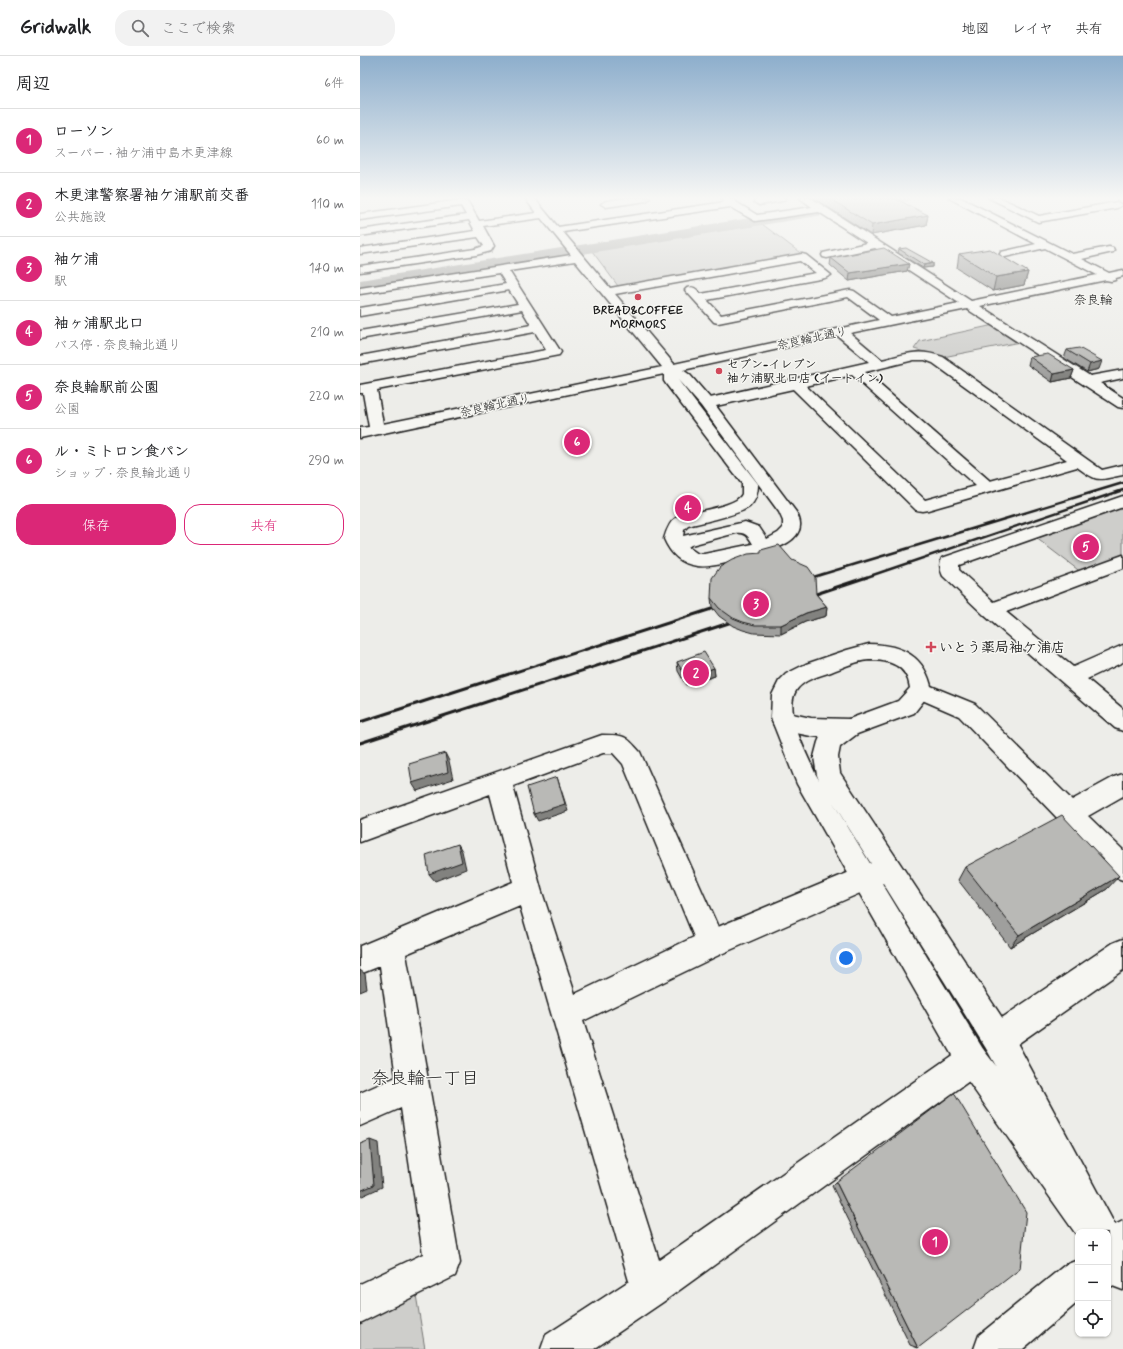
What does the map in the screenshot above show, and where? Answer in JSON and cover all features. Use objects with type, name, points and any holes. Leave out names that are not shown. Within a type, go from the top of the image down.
[{"type":"street","points":[[360,270],[431,258]]},
{"type":"street","points":[[360,291],[568,258]]},
{"type":"street","points":[[578,258],[671,369],[685,378],[784,506],[791,516],[792,523],[791,530],[784,538],[774,543],[711,559],[698,560],[686,555],[676,547],[673,538],[676,529],[682,522],[729,509],[742,503],[750,494],[750,484],[671,381],[671,369]]},
{"type":"street","points":[[606,292],[795,258]]},
{"type":"street","points":[[698,298],[825,275],[804,258]]},
{"type":"street","points":[[896,258],[1123,404]]},
{"type":"street","points":[[1071,258],[1123,284]]},
{"type":"street","points":[[377,429],[364,388],[554,352],[502,268]]},
{"type":"street","name":"奈良輪北通り","points":[[360,433],[1123,273]]},
{"type":"street","points":[[680,279],[718,319],[850,294],[890,322]]},
{"type":"street","points":[[360,312],[513,286]]},
{"type":"street","points":[[360,335],[525,306]]},
{"type":"street","points":[[360,344],[362,360],[539,327]]},
{"type":"street","points":[[841,332],[879,364]]},
{"type":"street","points":[[706,404],[914,356],[927,356],[938,360],[1098,475],[1123,470]]},
{"type":"street","points":[[855,370],[987,487]]},
{"type":"street","points":[[1087,381],[1123,374]]},
{"type":"street","points":[[796,384],[922,506],[1080,461]]},
{"type":"street","points":[[1123,501],[949,562],[950,572],[991,610],[1123,722]]},
{"type":"street","points":[[742,503],[760,503],[784,506]]},
{"type":"street","points":[[676,547],[685,541],[745,527],[753,531],[763,546]]},
{"type":"street","points":[[991,610],[1123,561]]},
{"type":"street","points":[[1096,1229],[972,1060],[877,873],[829,775],[826,758],[829,742],[849,728],[906,707],[920,690],[918,675],[909,663],[893,655],[875,652],[863,653],[803,673],[789,684],[783,695],[781,708],[783,721],[805,778],[877,873],[998,1039],[1099,1229]]},
{"type":"street","points":[[1071,677],[1123,653]]},
{"type":"street","points":[[920,690],[967,710],[1123,868]]},
{"type":"street","points":[[783,721],[811,727],[849,728]]},
{"type":"street","points":[[360,832],[602,744],[619,744],[632,759],[711,944]]},
{"type":"street","points":[[499,781],[528,888],[650,1289]]},
{"type":"street","points":[[1070,814],[1123,784]]},
{"type":"street","points":[[567,1013],[711,944],[877,873]]},
{"type":"street","points":[[360,960],[528,888]]},
{"type":"street","points":[[360,1304],[442,1264],[412,1086],[391,948]]},
{"type":"street","points":[[998,1039],[1123,953]]},
{"type":"street","points":[[560,1349],[650,1289],[972,1060]]},
{"type":"street","points":[[360,1110],[412,1086]]},
{"type":"street","points":[[993,1349],[1075,1281]]},
{"type":"shaded area","points":[[597,258],[783,258],[618,286]]},
{"type":"shaded area","points":[[994,325],[1020,342],[943,357],[914,349],[920,341]]},
{"type":"shaded area","points":[[1123,501],[1123,561],[1086,576],[1031,534]]},
{"type":"shaded area","points":[[415,1289],[425,1349],[360,1349],[360,1318]]},
{"type":"building","points":[[831,258],[900,258],[909,264],[850,273]]},
{"type":"building","points":[[914,258],[925,258],[933,263],[924,265]]},
{"type":"building","points":[[966,258],[1005,258],[1028,272],[996,277]]},
{"type":"building","points":[[1079,348],[1102,361],[1090,364],[1067,350]]},
{"type":"building","points":[[1048,354],[1074,370],[1054,374],[1030,357]]},
{"type":"building","points":[[779,545],[792,560],[808,567],[815,577],[816,594],[827,607],[806,613],[781,625],[755,625],[743,622],[733,618],[719,608],[711,598],[712,578],[720,567],[732,560],[748,554],[761,553],[761,550]]},
{"type":"building","points":[[704,652],[714,668],[686,677],[677,662]]},
{"type":"building","points":[[445,753],[448,772],[412,783],[409,764]]},
{"type":"building","points":[[557,777],[565,804],[534,814],[527,787]]},
{"type":"building","points":[[1062,815],[1119,876],[1019,935],[965,867]]},
{"type":"building","points":[[458,844],[462,862],[429,874],[426,855]]},
{"type":"building","points":[[954,1093],[1026,1212],[1020,1269],[918,1348],[836,1182]]},
{"type":"building","points":[[370,1140],[374,1185],[360,1191],[360,1144]]},
{"type":"waterway","points":[[360,285],[527,258]]},
{"type":"railway","points":[[810,578],[1123,483]]},
{"type":"railway","points":[[864,578],[1123,490]]},
{"type":"railway","points":[[804,580],[810,578]]},
{"type":"railway","points":[[807,597],[864,578]]},
{"type":"railway","points":[[360,722],[724,605]]},
{"type":"railway","points":[[360,743],[738,620]]},
{"type":"place","name":"BREAD&COFFEE MORMORS","points":[[638,297]]},
{"type":"place","name":"セブン-イレブン 袖ケ浦駅北口店 (イートイン)","points":[[719,371]]},
{"type":"place","name":"ル・ミトロン食パン","points":[[577,442]]},
{"type":"place","name":"袖ヶ浦駅北口","points":[[688,508]]},
{"type":"place","name":"奈良輪駅前公園","points":[[1086,547]]},
{"type":"place","name":"袖ケ浦","points":[[756,604]]},
{"type":"place","name":"いとう薬局袖ケ浦店","points":[[931,647]]},
{"type":"place","name":"木更津警察署袖ケ浦駅前交番","points":[[696,673]]},
{"type":"place","name":"ローソン","points":[[935,1242]]},
{"type":"district","name":"奈良輪","points":[[1093,299]]},
{"type":"district","name":"奈良輪一丁目","points":[[425,1078]]}]
